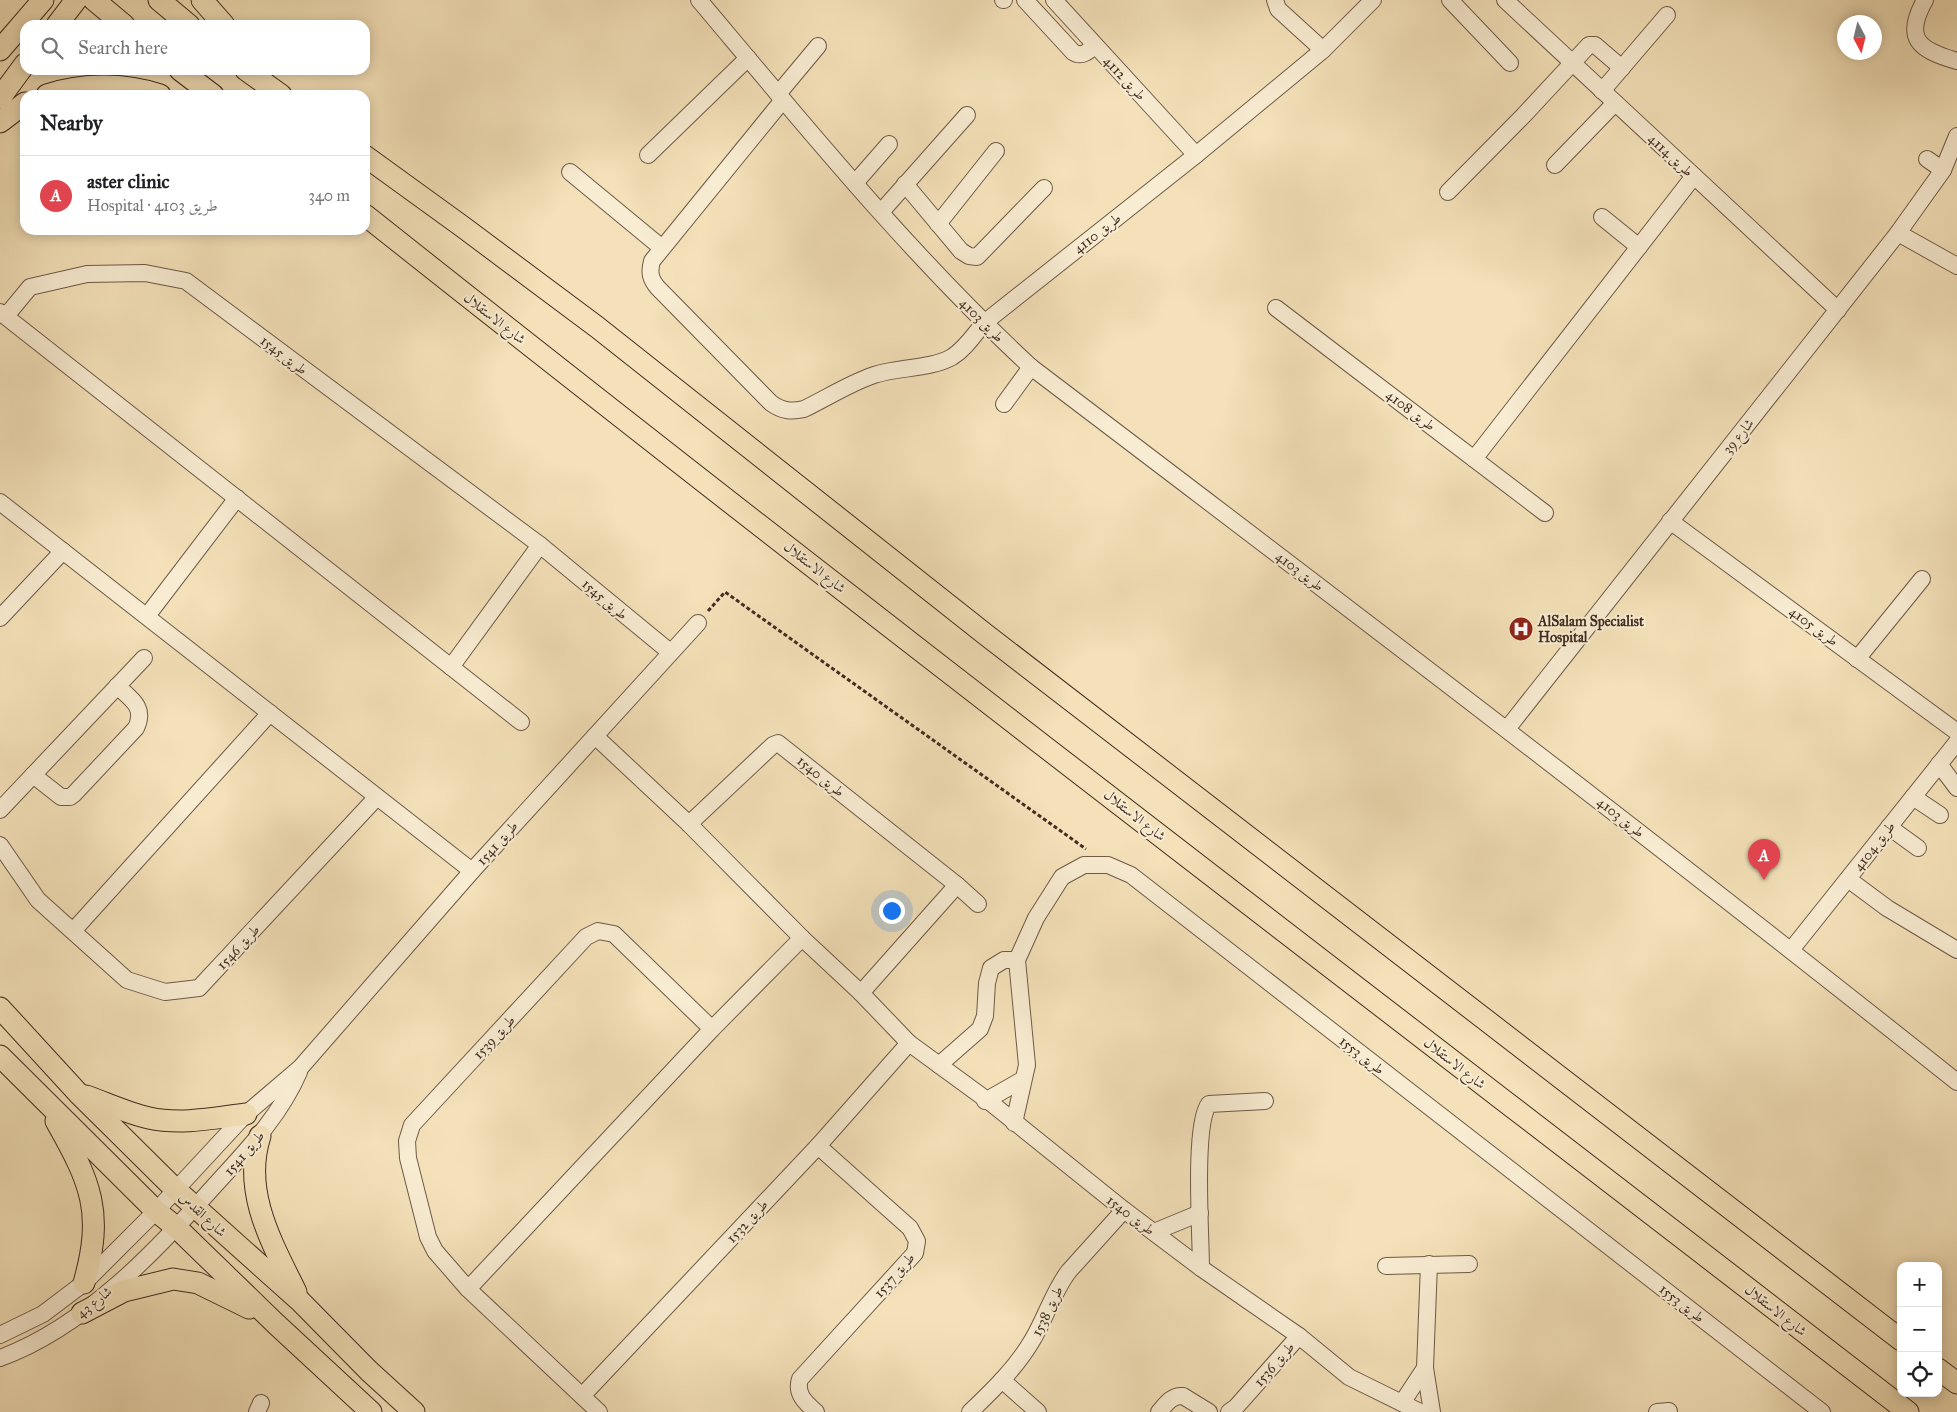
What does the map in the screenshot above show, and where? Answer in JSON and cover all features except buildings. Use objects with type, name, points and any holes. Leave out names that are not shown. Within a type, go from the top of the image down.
[{"type":"main road","points":[[26,20],[43,0]]},
{"type":"main road","points":[[61,20],[76,0]]},
{"type":"main road","points":[[94,0],[118,20]]},
{"type":"main road","points":[[159,0],[183,20]]},
{"type":"main road","points":[[202,0],[220,20]]},
{"type":"main road","points":[[0,50],[20,27]]},
{"type":"main road","points":[[0,98],[20,71]]},
{"type":"main road","points":[[187,75],[206,90]]},
{"type":"main road","points":[[253,75],[274,90]]},
{"type":"main road","points":[[62,90],[113,86],[134,90]]},
{"type":"main road","points":[[0,122],[20,107]]},
{"type":"main road","points":[[370,160],[463,226],[589,321],[1001,646],[1897,1337]]},
{"type":"main road","name":"شارع الاستقلال","points":[[370,219],[621,417],[1908,1412]]},
{"type":"main road","name":"شارع القدس","points":[[0,1008],[78,1093],[175,1189],[300,1301],[369,1371],[414,1412]]},
{"type":"main road","name":"شارع القدس","points":[[0,1056],[156,1211],[371,1412]]},
{"type":"main road","points":[[78,1093],[148,1118],[173,1122],[246,1114]]},
{"type":"main road","points":[[45,1102],[79,1165],[87,1183],[92,1202],[94,1241],[84,1283]]},
{"type":"main road","points":[[260,1136],[255,1151],[254,1172],[256,1194],[261,1215],[268,1235],[300,1301]]},
{"type":"main road","points":[[82,1313],[124,1291],[173,1279],[198,1283],[229,1297],[276,1324]]},
{"type":"main road","points":[[1942,1372],[1957,1383]]},
{"type":"street","name":"طريق 4103","points":[[699,0],[780,97],[881,212],[984,323],[1031,367],[1507,728],[1792,950],[1957,1082]]},
{"type":"street","points":[[1025,0],[1073,52],[1080,55],[1084,54],[1095,46]]},
{"type":"street","name":"طريق 4112","points":[[1054,0],[1196,155]]},
{"type":"street","points":[[1275,0],[1278,9],[1323,50]]},
{"type":"street","name":"طريق 4110","points":[[662,248],[652,261],[650,270],[652,280],[771,403],[780,409],[793,411],[804,409],[870,376],[942,361],[962,350],[984,323],[1196,155],[1323,50],[1373,0]]},
{"type":"street","points":[[1450,0],[1510,64]]},
{"type":"street","points":[[1925,0],[1916,21],[1916,34],[1920,44],[1927,50],[1957,61]]},
{"type":"street","name":"طريق 4114","points":[[1515,3],[1572,63],[1838,310]]},
{"type":"street","points":[[1602,91],[1667,15]]},
{"type":"street","points":[[1448,192],[1524,115],[1587,46],[1593,44],[1622,68]]},
{"type":"street","points":[[570,172],[662,248],[818,46]]},
{"type":"street","points":[[648,155],[748,58]]},
{"type":"street","points":[[1555,165],[1615,103]]},
{"type":"street","points":[[881,212],[967,115]]},
{"type":"street","name":"شارع 39","points":[[1507,728],[1898,233],[1943,170],[1957,136]]},
{"type":"street","points":[[855,183],[889,144]]},
{"type":"street","points":[[938,224],[996,151]]},
{"type":"street","points":[[1927,159],[1943,170]]},
{"type":"street","points":[[1474,459],[1694,176]]},
{"type":"street","points":[[905,184],[961,251],[969,256],[977,257],[1044,188]]},
{"type":"street","points":[[1602,217],[1640,247]]},
{"type":"street","points":[[1898,233],[1957,266]]},
{"type":"street","name":"طريق 1545","points":[[521,722],[3,314],[30,287],[87,274],[145,273],[186,281],[540,545],[670,652]]},
{"type":"street","name":"طريق 4108","points":[[1276,308],[1545,513]]},
{"type":"street","points":[[1004,404],[1031,367]]},
{"type":"street","points":[[147,616],[237,498]]},
{"type":"street","points":[[0,502],[472,871]]},
{"type":"street","name":"طريق 4105","points":[[1670,520],[1957,732]]},
{"type":"street","points":[[451,667],[540,545]]},
{"type":"street","points":[[0,618],[63,552]]},
{"type":"street","points":[[1857,658],[1922,579]]},
{"type":"street","name":"طريق 1541","points":[[156,1211],[246,1114],[301,1067],[472,871],[698,623]]},
{"type":"street","points":[[0,810],[144,658]]},
{"type":"street","points":[[33,775],[57,795],[66,798],[74,794],[136,728],[140,720],[140,711],[136,704],[117,686]]},
{"type":"street","points":[[72,931],[270,713]]},
{"type":"street","name":"طريق 1540","points":[[595,736],[690,824],[909,1043],[1124,1210],[1201,1268],[1299,1336],[1350,1377],[1420,1412]]},
{"type":"street","name":"طريق 4104","points":[[1792,950],[1957,742]]},
{"type":"street","name":"طريق 1540","points":[[690,824],[773,745],[778,743],[957,885],[978,904]]},
{"type":"street","points":[[1939,764],[1957,788]]},
{"type":"street","name":"طريق 1546","points":[[0,844],[38,900],[128,980],[165,992],[199,988],[376,797]]},
{"type":"street","points":[[1913,797],[1940,815]]},
{"type":"street","points":[[1889,827],[1918,848]]},
{"type":"street","name":"طريق 1553","points":[[1014,1123],[1022,1080],[1027,1066],[1017,960],[1036,918],[1062,877],[1084,865],[1108,865],[1131,875],[1822,1412]]},
{"type":"street","points":[[1848,879],[1887,908],[1957,950]]},
{"type":"street","points":[[861,993],[957,885]]},
{"type":"street","name":"طريق 1539","points":[[599,1412],[468,1289],[435,1251],[428,1237],[408,1158],[407,1141],[412,1125],[586,937],[598,931],[614,934],[712,1029]]},
{"type":"street","points":[[468,1289],[712,1029],[802,938]]},
{"type":"street","points":[[938,1065],[980,1029],[985,1016],[987,982],[991,968],[1004,960],[1017,960]]},
{"type":"street","name":"طريق 1532","points":[[582,1396],[818,1146],[909,1043]]},
{"type":"street","name":"طريق 1541","points":[[176,1228],[260,1136],[284,1101],[301,1067]]},
{"type":"street","points":[[985,1101],[1022,1080]]},
{"type":"street","points":[[1201,1268],[1199,1169],[1204,1112],[1209,1104],[1265,1101]]},
{"type":"street","name":"طريق 1537","points":[[816,1412],[801,1396],[797,1387],[800,1379],[915,1253],[917,1241],[910,1228],[818,1146]]},
{"type":"street","name":"طريق 1538","points":[[970,1412],[1002,1380],[1032,1342],[1062,1281],[1124,1210]]},
{"type":"street","name":"شارع 43","points":[[0,1335],[43,1314],[84,1283],[156,1211]]},
{"type":"street","points":[[1154,1232],[1200,1212]]},
{"type":"street","name":"شارع 43","points":[[0,1358],[24,1350],[82,1313],[155,1250],[176,1228]]},
{"type":"street","points":[[1429,1264],[1425,1368],[1432,1412]]},
{"type":"street","points":[[1386,1266],[1469,1264]]},
{"type":"street","name":"طريق 1536","points":[[1229,1412],[1236,1407],[1299,1336]]},
{"type":"street","points":[[1402,1403],[1425,1368]]},
{"type":"street","points":[[1002,1380],[1038,1412]]},
{"type":"street","points":[[1159,1412],[1170,1400],[1179,1396],[1184,1396],[1209,1412]]},
{"type":"path","points":[[698,623],[725,592],[1108,865]]},
{"type":"place","name":"AlSalam Specialist Hospital","points":[[1521,629]]},
{"type":"place","name":"aster clinic","points":[[1764,880]]}]
